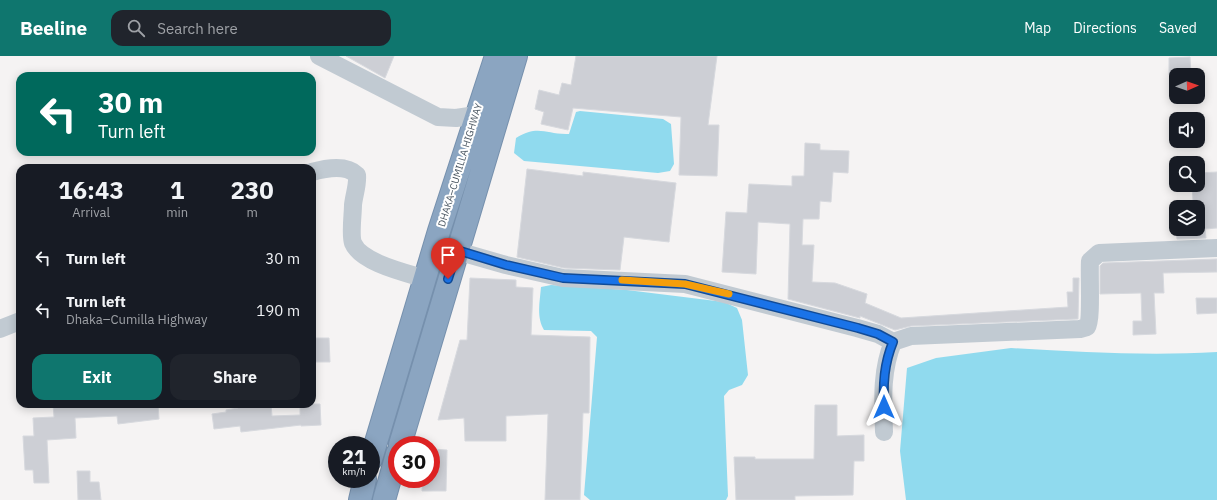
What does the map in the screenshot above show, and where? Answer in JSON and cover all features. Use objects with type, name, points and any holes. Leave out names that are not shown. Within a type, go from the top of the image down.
[{"type":"highway","name":"DHAKA–CUMILLA HIGHWAY","points":[[378,436],[476,115],[496,56]]},
{"type":"highway","points":[[403,436],[516,56]]},
{"type":"highway","points":[[384,500],[388,486]]},
{"type":"highway","points":[[360,500],[363,488]]},
{"type":"street","points":[[319,56],[438,117],[456,118],[476,115]]},
{"type":"street","points":[[316,171],[334,168],[347,168],[357,175],[358,180],[353,204],[352,242],[360,253],[375,261],[426,279]]},
{"type":"street","points":[[457,250],[506,265],[563,278],[685,284],[858,328],[878,334],[893,342],[911,336],[1080,329],[1087,327],[1090,317],[1088,279],[1090,261],[1099,252],[1217,248]]},
{"type":"street","points":[[0,329],[16,323]]},
{"type":"street","points":[[884,432],[883,382],[887,358],[893,342]]},
{"type":"water","points":[[580,111],[663,119],[671,124],[674,164],[670,171],[658,173],[524,161],[514,153],[516,138],[524,134],[542,131],[569,134],[576,112]]},
{"type":"water","points":[[551,285],[627,290],[724,302],[737,308],[742,320],[748,375],[742,385],[729,390],[724,396],[728,496],[726,500],[590,500],[584,495],[597,337],[591,331],[544,330],[539,314],[541,287]]},
{"type":"water","points":[[1011,348],[1140,354],[1217,352],[1217,500],[906,500],[900,451],[907,368],[936,358]]},
{"type":"building","points":[[346,56],[394,56],[385,78]]},
{"type":"building","points":[[576,56],[717,56],[708,125],[719,125],[717,176],[679,175],[681,117],[573,108],[568,130],[541,124],[544,112],[535,109],[539,90],[559,95],[562,83],[571,85]]},
{"type":"building","points":[[1190,57],[1191,68],[1169,68],[1169,58]]},
{"type":"building","points":[[805,143],[820,144],[820,150],[849,151],[848,173],[833,172],[831,202],[820,201],[819,219],[803,219],[802,245],[814,245],[812,282],[835,283],[867,294],[865,303],[901,318],[1068,307],[1067,292],[1073,292],[1073,278],[1079,278],[1078,319],[911,326],[895,330],[860,316],[860,318],[788,299],[790,224],[758,222],[756,274],[722,272],[726,212],[747,213],[749,184],[792,186],[792,176],[804,176]]},
{"type":"building","points":[[527,169],[583,176],[583,172],[676,183],[669,242],[624,237],[620,270],[564,268],[517,257]]},
{"type":"building","points":[[1217,172],[1217,228],[1205,229],[1205,200],[1193,200],[1192,192],[1205,192],[1205,173]]},
{"type":"building","points":[[1205,229],[1206,238],[1177,239],[1177,236],[1205,236]]},
{"type":"building","points":[[1217,259],[1217,272],[1163,273],[1164,293],[1154,293],[1156,334],[1133,335],[1133,321],[1142,321],[1141,293],[1100,294],[1100,266],[1103,263]]},
{"type":"building","points":[[470,278],[516,280],[516,287],[533,288],[531,335],[590,337],[589,413],[583,413],[580,500],[545,500],[548,414],[506,416],[506,441],[465,441],[464,418],[438,420],[460,340],[467,340]]},
{"type":"building","points":[[1196,298],[1217,298],[1217,313],[1197,314]]},
{"type":"building","points":[[316,338],[329,338],[330,362],[316,362]]},
{"type":"building","points":[[316,404],[320,404],[321,425],[301,425],[241,432],[240,426],[214,429],[212,414],[226,412],[226,410],[238,408],[271,408],[272,416],[300,415],[300,408],[316,408]]},
{"type":"building","points":[[815,405],[837,405],[837,436],[864,435],[864,461],[854,461],[853,495],[795,496],[795,500],[736,500],[734,457],[755,457],[755,459],[814,459]]},
{"type":"building","points":[[53,408],[158,408],[159,419],[118,424],[117,416],[75,418],[76,438],[47,440],[49,483],[34,483],[33,470],[25,470],[23,436],[34,436],[33,418],[54,417]]},
{"type":"building","points":[[440,450],[447,450],[446,491],[422,491],[422,488],[440,488]]},
{"type":"building","points":[[77,471],[90,471],[90,482],[99,482],[101,500],[78,500]]},
{"type":"slow traffic","points":[[622,280],[685,284],[729,294]]},
{"type":"route","points":[[448,279],[457,250],[536,273],[563,278],[685,284],[858,328],[878,334],[893,342],[887,358],[883,382],[884,407]]}]
